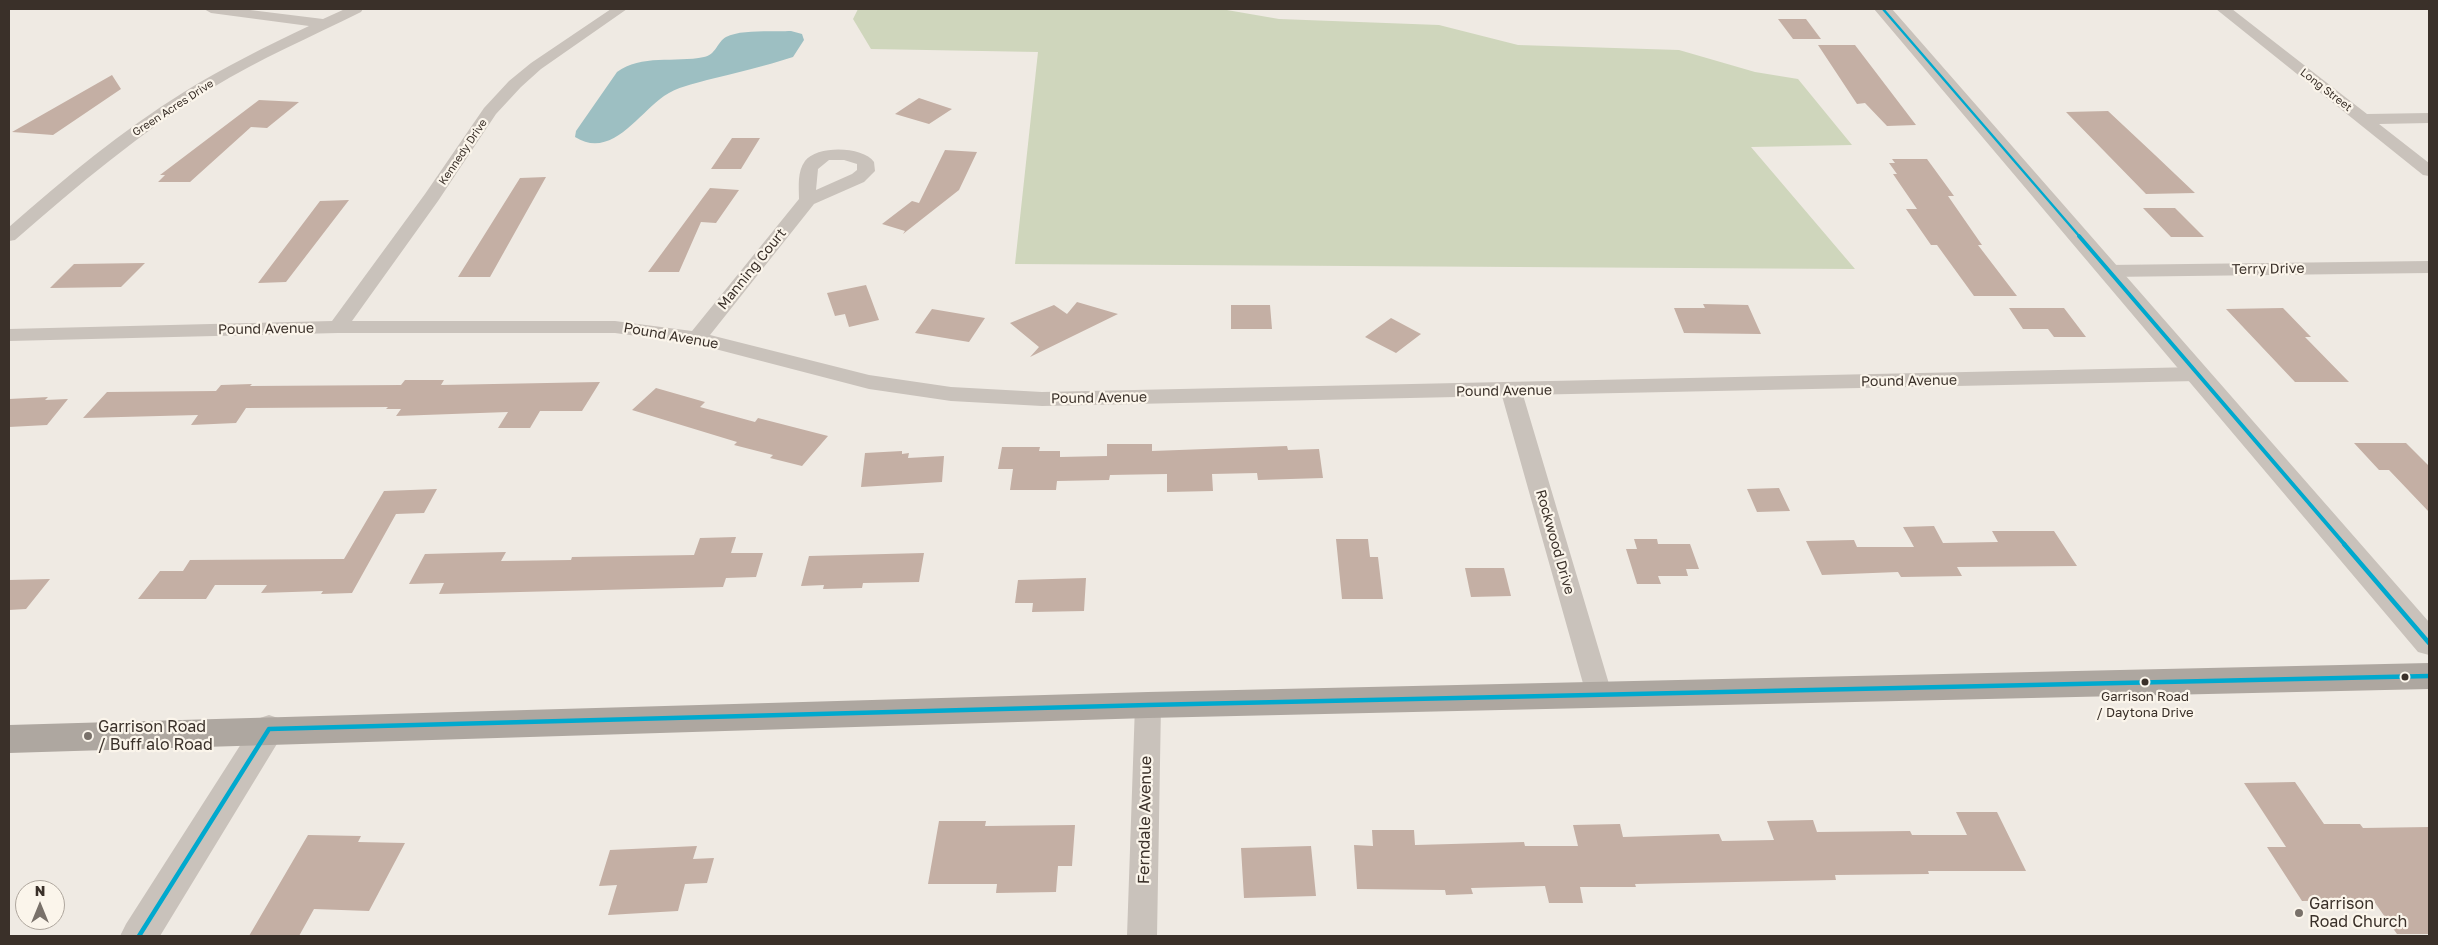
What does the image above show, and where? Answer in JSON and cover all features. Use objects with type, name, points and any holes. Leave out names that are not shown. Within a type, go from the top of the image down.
[{"type":"main road","points":[[9,738],[1148,704],[2429,676]]},
{"type":"street","points":[[211,9],[326,24]]},
{"type":"street","name":"Green Acres Drive","points":[[9,236],[74,179],[132,133],[181,100],[229,72],[356,9]]},
{"type":"street","name":"Kennedy Drive","points":[[338,327],[490,111],[515,84],[536,66],[620,9]]},
{"type":"street","points":[[1883,9],[2429,644]]},
{"type":"street","name":"Long Street","points":[[2223,9],[2429,171]]},
{"type":"street","points":[[2363,119],[2429,118]]},
{"type":"street","name":"Manning Court","points":[[697,338],[808,200]]},
{"type":"street","name":"Terry Drive","points":[[2108,271],[2429,267]]},
{"type":"street","name":"Pound Avenue","points":[[9,335],[338,327],[615,327],[697,338],[800,366],[869,382],[951,394],[1042,399],[2196,374]]},
{"type":"street","name":"Rockwood Drive","points":[[1512,390],[1599,694]]},
{"type":"street","name":"Ferndale Avenue","points":[[1142,936],[1148,704]]},
{"type":"street","points":[[139,936],[269,730]]},
{"type":"green space","points":[[858,9],[1221,9],[1279,19],[1439,25],[1518,45],[1679,50],[1755,72],[1798,79],[1852,145],[1751,147],[1855,269],[1015,264],[1038,52],[871,49],[853,19]]},
{"type":"water","points":[[757,31],[791,31],[802,34],[804,40],[793,57],[674,90],[612,139],[600,143],[588,143],[575,137],[576,131],[617,72],[626,66],[647,61],[693,59],[708,56],[720,42],[732,34]]},
{"type":"building","points":[[1778,19],[1806,19],[1821,39],[1793,39]]},
{"type":"building","points":[[1818,45],[1855,45],[1916,125],[1887,126],[1865,103],[1857,104]]},
{"type":"building","points":[[112,75],[121,89],[53,135],[12,132]]},
{"type":"building","points":[[919,98],[952,109],[929,124],[895,114]]},
{"type":"building","points":[[259,100],[299,102],[267,128],[251,127],[190,182],[158,182],[165,175],[160,175]]},
{"type":"building","points":[[2108,111],[2195,193],[2146,194],[2066,112]]},
{"type":"building","points":[[732,138],[760,138],[741,169],[711,169]]},
{"type":"building","points":[[945,150],[977,152],[959,190],[903,234],[905,231],[882,224],[912,201],[919,203]]},
{"type":"building","points":[[1892,159],[1927,159],[1954,196],[1948,196],[1982,245],[1978,245],[2017,296],[1974,296],[1937,245],[1931,245],[1906,209],[1917,209],[1893,174],[1897,174],[1889,163],[1895,163]]},
{"type":"building","points":[[546,177],[490,277],[458,277],[520,178]]},
{"type":"building","points":[[710,188],[739,190],[716,223],[701,222],[679,272],[648,272]]},
{"type":"building","points":[[349,200],[286,282],[258,283],[320,201]]},
{"type":"building","points":[[2143,208],[2175,208],[2204,237],[2171,237]]},
{"type":"building","points":[[145,263],[121,287],[50,288],[74,264]]},
{"type":"building","points":[[866,285],[879,320],[849,327],[845,314],[835,316],[827,293]]},
{"type":"building","points":[[1077,302],[1118,314],[1030,357],[1039,347],[1010,323],[1054,305],[1067,314]]},
{"type":"building","points":[[1703,304],[1748,305],[1761,334],[1684,333],[1674,308],[1705,308]]},
{"type":"building","points":[[1231,305],[1270,305],[1272,329],[1231,329]]},
{"type":"building","points":[[2009,308],[2064,308],[2086,337],[2054,337],[2048,329],[2023,329]]},
{"type":"building","points":[[2283,308],[2311,337],[2305,337],[2349,382],[2295,382],[2226,309]]},
{"type":"building","points":[[932,309],[985,318],[969,342],[915,333]]},
{"type":"building","points":[[1391,318],[1421,334],[1396,353],[1365,337]]},
{"type":"building","points":[[405,380],[444,380],[441,385],[600,382],[582,411],[540,411],[530,428],[498,428],[508,412],[396,416],[401,409],[386,409],[388,407],[246,408],[236,423],[191,425],[198,415],[83,418],[107,392],[216,391],[221,385],[252,384],[250,386],[401,385]]},
{"type":"building","points":[[656,388],[705,402],[700,407],[755,422],[758,418],[828,436],[802,466],[770,458],[773,455],[734,445],[737,442],[632,410]]},
{"type":"building","points":[[48,397],[45,400],[68,399],[47,425],[9,427],[9,399]]},
{"type":"building","points":[[2354,443],[2406,443],[2429,466],[2429,512],[2389,470],[2379,470]]},
{"type":"building","points":[[1107,444],[1152,444],[1152,451],[1287,446],[1288,450],[1319,449],[1323,478],[1258,480],[1257,473],[1212,474],[1213,491],[1167,492],[1167,474],[1110,475],[1109,480],[1057,481],[1056,490],[1010,490],[1013,469],[998,469],[1002,447],[1040,447],[1039,451],[1060,451],[1060,457],[1107,456]]},
{"type":"building","points":[[902,451],[902,454],[909,453],[908,458],[944,456],[942,482],[861,487],[865,453]]},
{"type":"building","points":[[1779,488],[1790,511],[1757,512],[1747,489]]},
{"type":"building","points":[[437,489],[424,513],[396,514],[352,593],[321,594],[323,591],[261,593],[267,585],[215,585],[206,599],[138,599],[160,571],[183,571],[190,560],[344,559],[384,491]]},
{"type":"building","points":[[1934,526],[1943,543],[1998,542],[1992,531],[2054,531],[2077,566],[1957,567],[1962,576],[1901,577],[1898,572],[1822,575],[1806,541],[1854,540],[1857,547],[1914,547],[1903,527]]},
{"type":"building","points":[[736,537],[731,553],[763,553],[756,577],[726,578],[723,587],[439,594],[444,583],[409,584],[425,554],[506,552],[501,561],[571,560],[572,557],[694,555],[700,538]]},
{"type":"building","points":[[1336,539],[1368,539],[1370,557],[1378,557],[1383,599],[1342,599]]},
{"type":"building","points":[[1634,539],[1657,539],[1658,544],[1690,544],[1699,569],[1686,569],[1688,576],[1658,576],[1661,584],[1637,584],[1626,549],[1637,549]]},
{"type":"building","points":[[924,553],[919,582],[863,583],[862,588],[823,589],[824,585],[801,586],[809,556]]},
{"type":"building","points":[[1465,568],[1504,568],[1511,596],[1471,597]]},
{"type":"building","points":[[1086,578],[1084,611],[1032,612],[1033,603],[1015,603],[1018,580]]},
{"type":"building","points":[[50,579],[26,609],[9,610],[9,580]]},
{"type":"building","points":[[2295,782],[2324,824],[2360,824],[2363,828],[2429,827],[2429,934],[2397,934],[2373,900],[2302,901],[2267,847],[2286,847],[2244,783]]},
{"type":"building","points":[[1956,812],[1997,812],[2026,871],[1928,871],[1929,874],[1835,875],[1836,880],[1635,884],[1636,887],[1580,887],[1583,903],[1549,903],[1545,886],[1471,888],[1473,894],[1446,895],[1445,890],[1357,889],[1354,845],[1373,846],[1372,830],[1414,830],[1415,845],[1524,842],[1525,846],[1578,846],[1573,825],[1620,824],[1623,837],[1719,834],[1722,841],[1774,840],[1767,821],[1813,820],[1817,832],[1910,831],[1912,835],[1967,835]]},
{"type":"building","points":[[939,821],[986,821],[985,826],[1075,825],[1072,866],[1058,866],[1056,892],[996,893],[997,884],[928,884]]},
{"type":"building","points":[[308,835],[361,836],[358,842],[405,843],[369,911],[314,909],[299,936],[249,936]]},
{"type":"building","points":[[697,846],[693,859],[714,858],[707,883],[685,884],[678,911],[608,915],[617,885],[599,886],[610,850]]},
{"type":"building","points":[[1311,846],[1316,896],[1244,898],[1241,848]]},
{"type":"transit line","points":[[1883,9],[2429,643]]},
{"type":"transit line","points":[[139,936],[269,729],[1148,705],[2429,676]]},
{"type":"place","name":"Garrison Road / Daytona Drive","points":[[2145,682]]},
{"type":"place","name":"Garrison Road / Buff alo Road","points":[[88,736]]},
{"type":"place","name":"Garrison Road Church","points":[[2299,913]]}]
